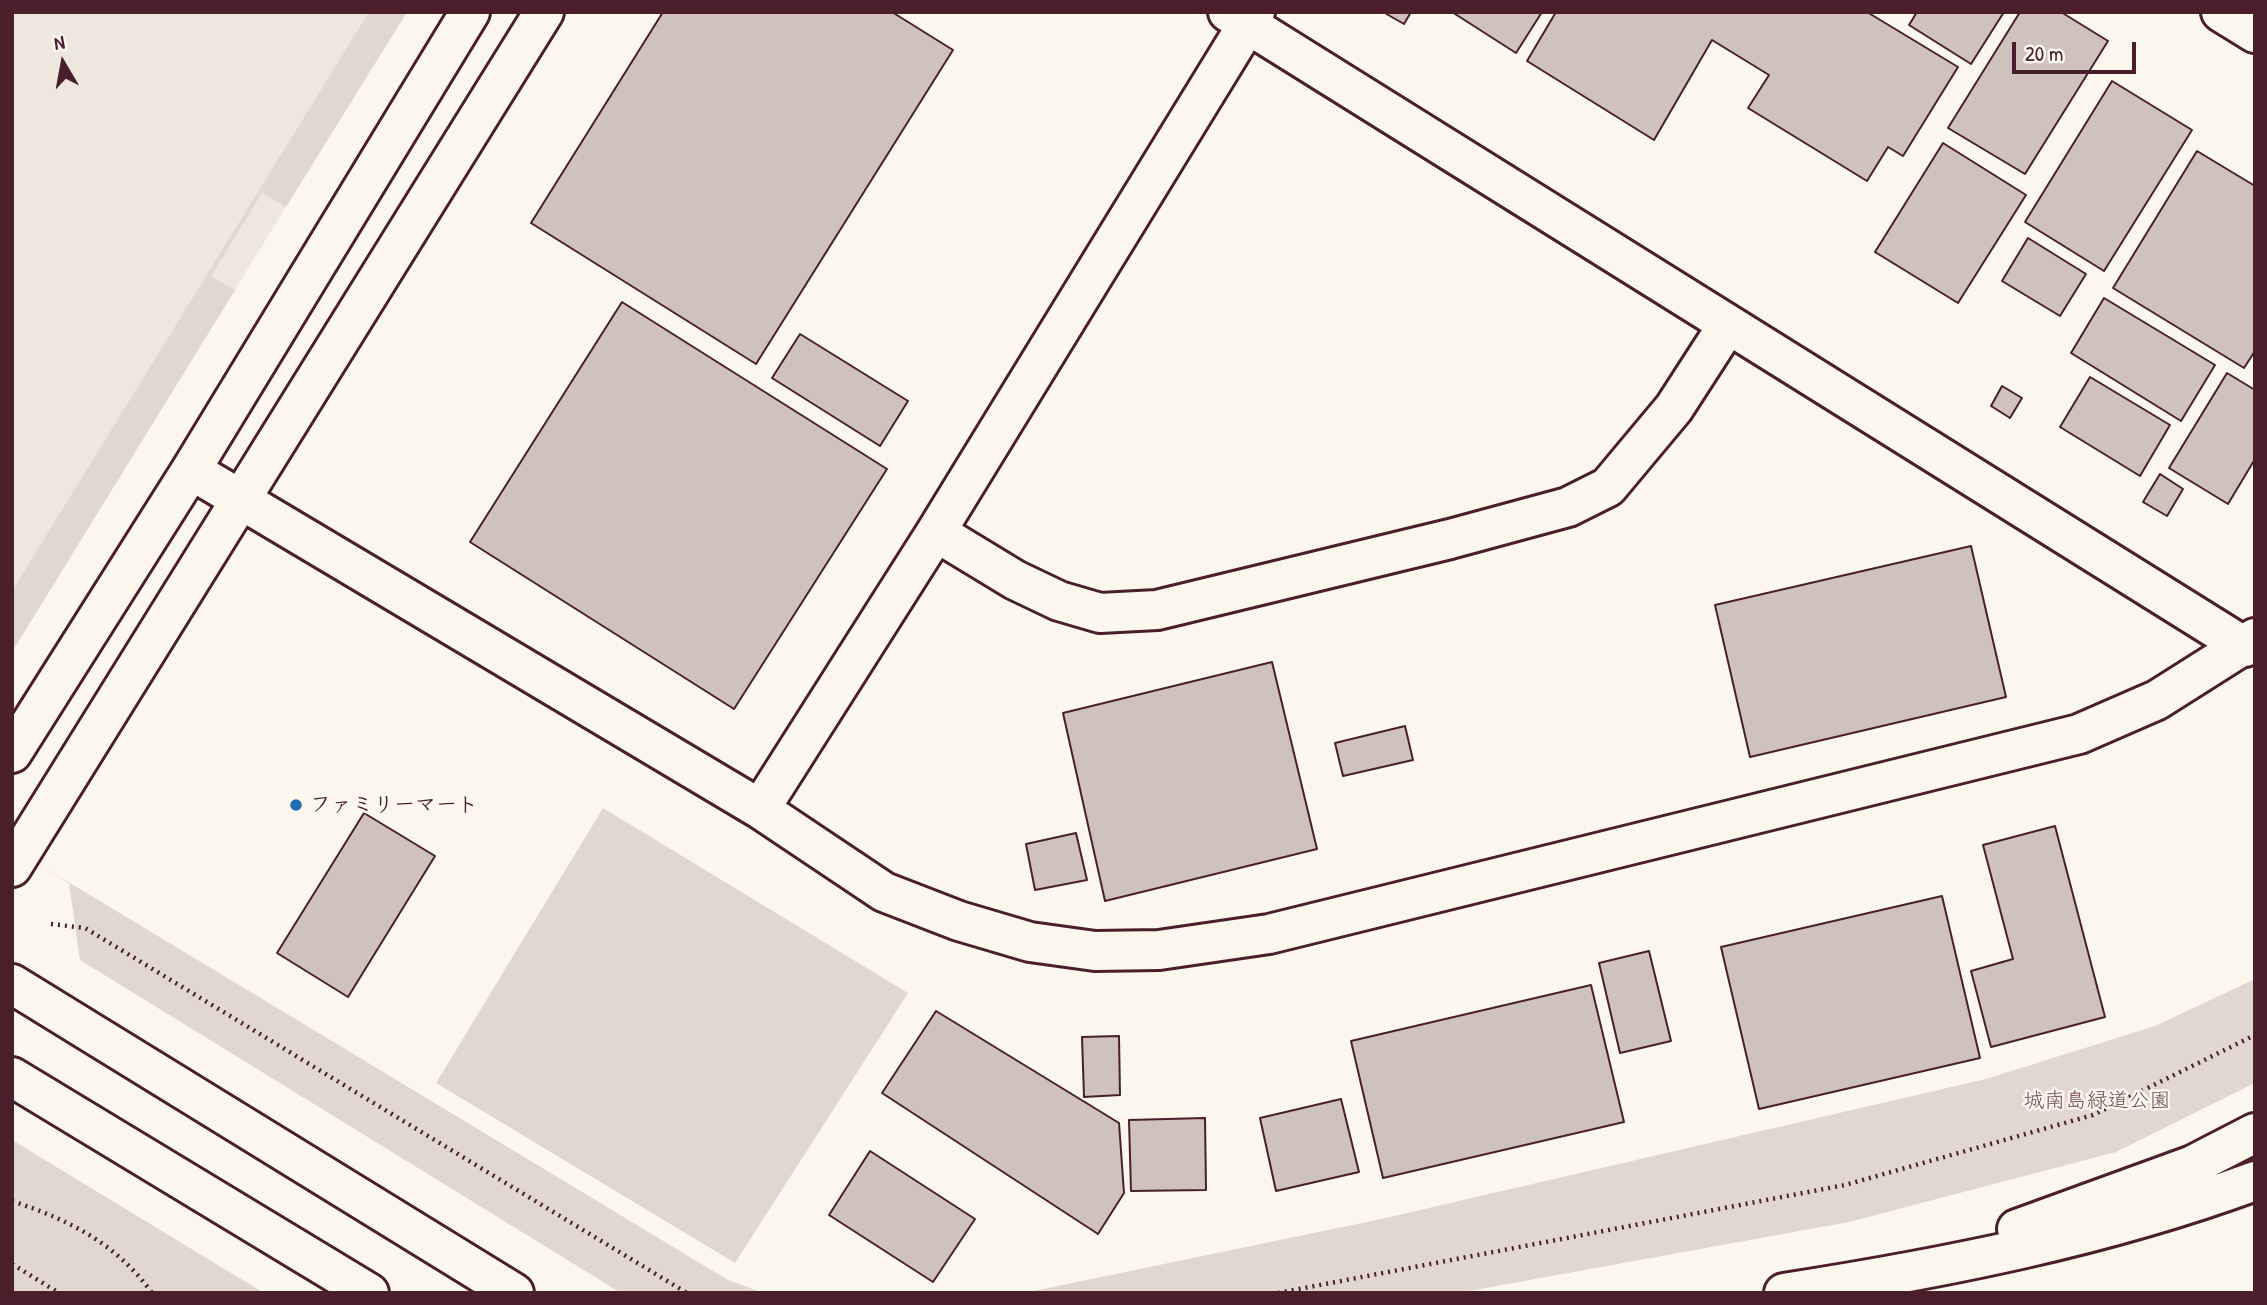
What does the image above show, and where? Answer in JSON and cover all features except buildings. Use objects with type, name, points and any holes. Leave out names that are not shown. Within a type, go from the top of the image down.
[{"type":"street","points":[[12,753],[191,470],[470,12]]},
{"type":"street","points":[[12,867],[544,12]]},
{"type":"street","points":[[2221,12],[2255,33]]},
{"type":"street","points":[[191,470],[760,809],[884,892],[959,921],[1030,942],[1095,951],[1159,950],[1269,934],[2079,734],[2157,700],[2250,643],[1727,326],[1243,16],[936,532],[760,809]]},
{"type":"street","points":[[936,532],[1015,580],[1059,601],[1100,614],[1157,610],[1450,539],[1568,507],[1608,487],[1674,408],[1727,326]]},
{"type":"street","points":[[12,984],[514,1293]]},
{"type":"street","points":[[12,1077],[369,1293]]},
{"type":"street","points":[[1887,1277],[2193,1165],[2255,1133]]},
{"type":"street","points":[[1784,1293],[1887,1277],[2091,1234],[2255,1181]]},
{"type":"path","points":[[51,924],[85,928],[687,1293]]},
{"type":"path","points":[[1278,1293],[1845,1185],[2093,1115],[2255,1035]]},
{"type":"path","points":[[12,1201],[82,1228],[115,1250],[152,1293]]},
{"type":"path","points":[[12,1265],[59,1293]]},
{"type":"shaded area","points":[[12,12],[406,12],[12,652]]},
{"type":"green space","points":[[369,12],[407,12],[286,207],[262,193],[211,276],[235,290],[12,652],[12,591]]},
{"type":"green space","points":[[603,808],[908,993],[735,1263],[436,1083]]},
{"type":"green space","points":[[12,848],[728,1280],[764,1293],[621,1293],[80,960],[69,883]]},
{"type":"green space","name":"城南島緑道公園","points":[[2255,979],[2255,1083],[2116,1152],[1849,1222],[1458,1293],[1024,1293],[1381,1219],[1986,1079],[2155,1026]]},
{"type":"green space","points":[[12,1140],[264,1293],[12,1293]]},
{"type":"place","name":"ファミリーマート","points":[[296,805]]}]
